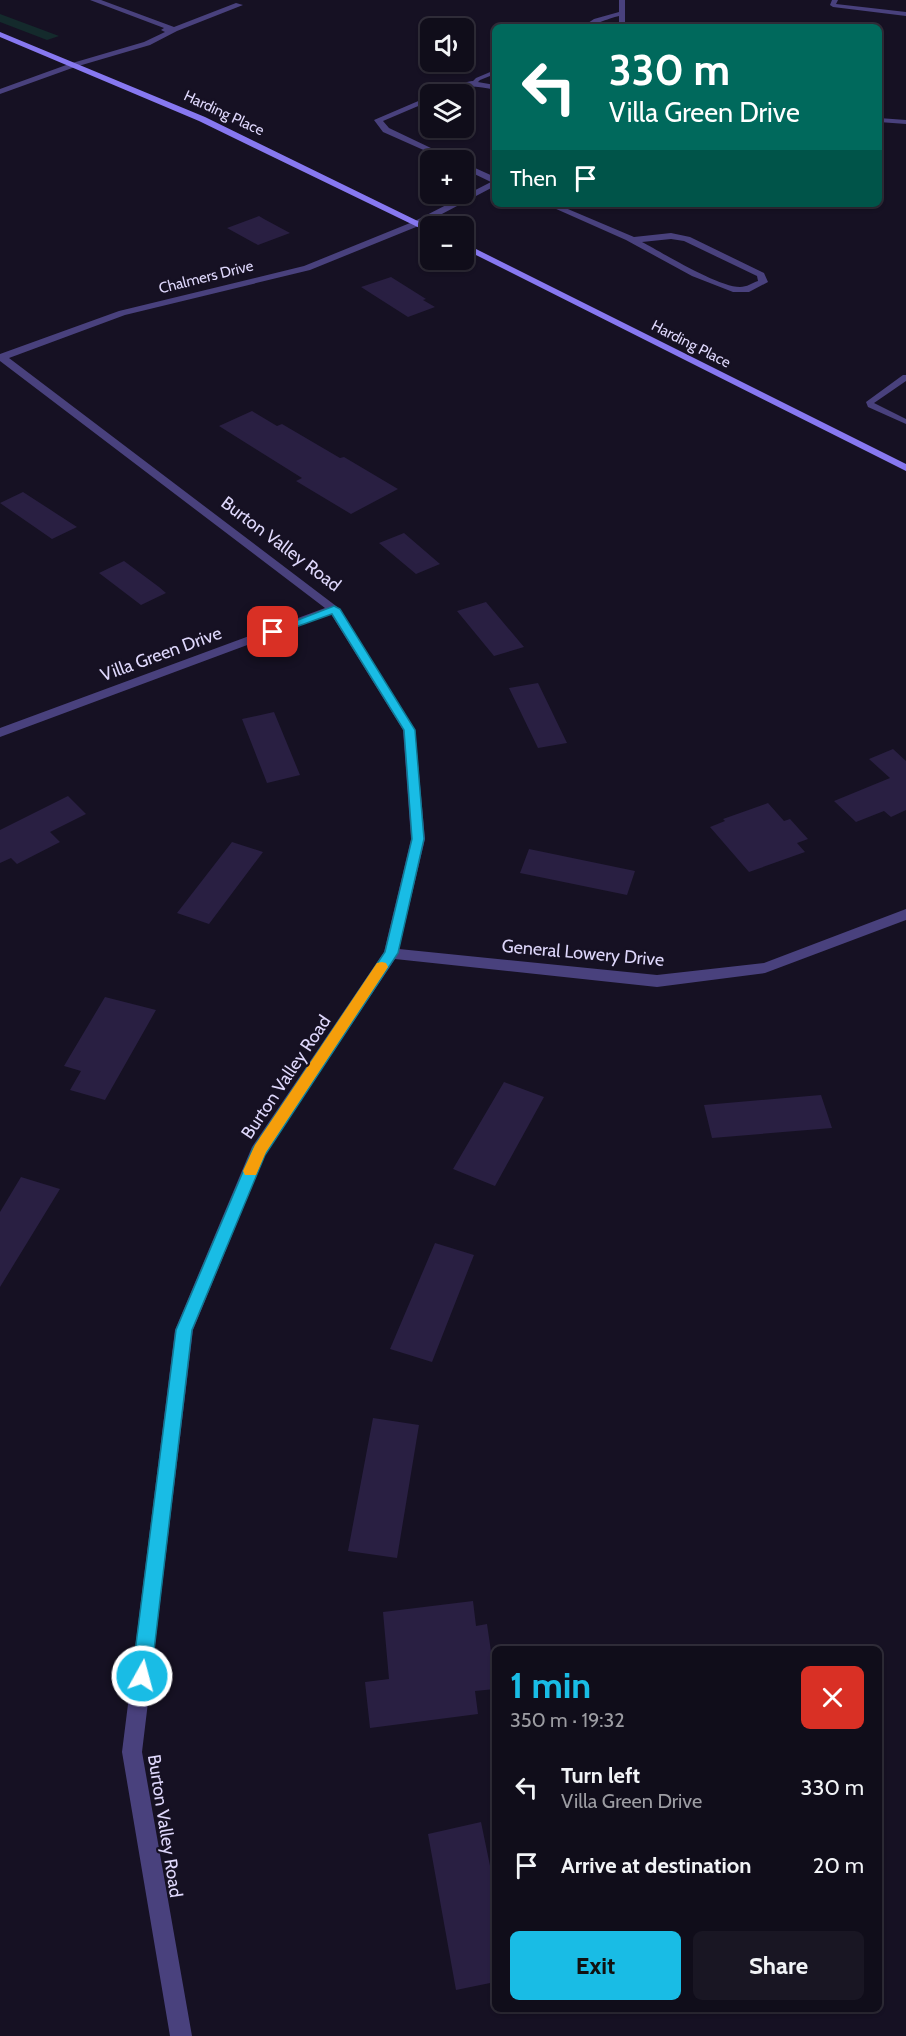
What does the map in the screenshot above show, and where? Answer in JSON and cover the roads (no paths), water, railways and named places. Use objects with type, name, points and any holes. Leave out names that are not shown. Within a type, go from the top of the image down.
[{"type":"main road","name":"Harding Place","points":[[0,34],[202,119],[418,223]]},
{"type":"main road","name":"Harding Place","points":[[474,251],[906,468]]},
{"type":"street","points":[[94,0],[174,29]]},
{"type":"street","points":[[0,92],[96,58],[120,53],[161,37],[174,29],[238,5]]},
{"type":"street","points":[[467,84],[474,83],[492,87]]},
{"type":"street","points":[[420,102],[378,120],[386,130],[430,150]]},
{"type":"street","points":[[882,120],[906,122]]},
{"type":"street","points":[[474,171],[492,180]]},
{"type":"street","name":"Chalmers Drive","points":[[1,357],[122,313],[307,268],[418,223],[492,184]]},
{"type":"street","points":[[556,207],[632,240],[695,274],[736,290],[746,290],[763,282],[761,275],[687,239],[671,236],[632,240]]},
{"type":"street","name":"Burton Valley Road","points":[[1,357],[334,609],[409,730],[418,839],[391,953],[258,1152],[184,1330],[132,1752],[181,2036]]},
{"type":"street","name":"Villa Green Drive","points":[[0,733],[334,609]]},
{"type":"street","name":"General Lowery Drive","points":[[391,953],[657,981],[765,968],[906,914]]},
{"type":"lane","points":[[622,0],[622,24]]},
{"type":"lane","points":[[835,0],[833,5],[906,14]]},
{"type":"lane","points":[[590,24],[596,20],[623,13]]},
{"type":"lane","points":[[474,83],[492,73]]},
{"type":"lane","points":[[906,378],[870,402],[871,405],[906,422]]}]
